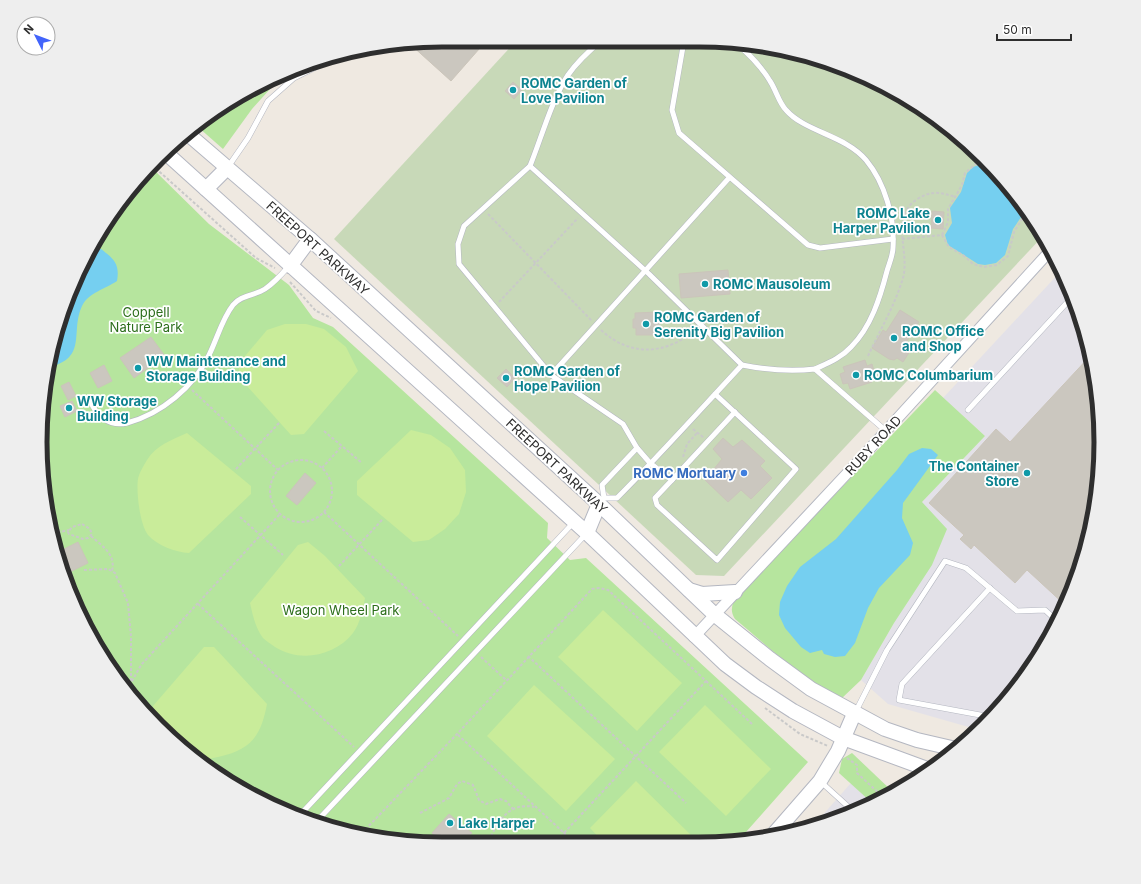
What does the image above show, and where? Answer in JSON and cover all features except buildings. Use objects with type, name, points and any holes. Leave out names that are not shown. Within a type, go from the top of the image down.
[{"type":"main road","name":"FREEPORT PARKWAY","points":[[192,137],[310,239],[602,501],[688,590],[714,614],[799,680],[854,714],[885,729],[904,736],[950,747]]},
{"type":"main road","points":[[170,156],[206,189],[286,270],[574,521],[694,637],[725,664],[841,745],[921,768]]},
{"type":"main road","points":[[206,189],[227,168]]},
{"type":"main road","points":[[286,270],[310,239]]},
{"type":"main road","points":[[574,521],[602,501]]},
{"type":"main road","points":[[587,533],[602,501]]},
{"type":"main road","points":[[688,590],[702,594],[735,592]]},
{"type":"main road","points":[[779,828],[820,781],[841,745],[854,714]]},
{"type":"street","name":"RUBY ROAD","points":[[694,637],[886,431],[1046,255]]},
{"type":"lane","points":[[594,47],[568,76],[550,113],[530,166],[464,226],[458,244],[460,264],[551,375],[623,424],[637,448],[650,463],[672,480]]},
{"type":"lane","points":[[683,47],[672,110],[679,133],[808,245],[820,248],[893,239]]},
{"type":"lane","points":[[530,166],[645,270],[742,365],[773,370],[792,371],[815,369],[840,357],[860,338],[878,305],[893,249],[892,224],[887,199],[877,178],[865,159],[839,139],[803,123],[786,110],[771,81],[752,57],[743,49]]},
{"type":"lane","points":[[227,168],[248,138],[268,102],[294,78],[311,70]]},
{"type":"lane","points":[[551,375],[729,178]]},
{"type":"lane","points":[[90,400],[98,415],[110,422],[121,424],[156,412],[188,386],[208,357],[227,313],[234,304],[246,295],[264,290],[286,270]]},
{"type":"lane","points":[[968,410],[1068,301]]},
{"type":"lane","points":[[637,448],[602,485],[602,501],[617,498],[742,365]]},
{"type":"lane","points":[[815,369],[886,431]]},
{"type":"lane","points":[[715,394],[735,412],[796,469],[718,560],[657,506],[655,498],[735,412]]},
{"type":"lane","points":[[303,812],[574,521]]},
{"type":"lane","points":[[320,818],[587,533]]},
{"type":"lane","points":[[854,714],[887,650],[945,560],[966,568],[1017,611],[1046,610],[1053,617]]},
{"type":"lane","points":[[983,716],[899,700],[902,684],[990,588]]},
{"type":"lane","points":[[820,781],[849,807]]},
{"type":"path","points":[[942,235],[948,222],[948,209],[962,185],[965,173],[977,162]]},
{"type":"path","points":[[157,169],[256,258],[286,270]]},
{"type":"path","points":[[868,356],[903,277],[905,262],[903,238],[904,217],[913,202],[927,193],[940,193],[956,197]]},
{"type":"path","points":[[483,209],[596,325],[619,343],[648,350],[666,348],[677,343],[701,325]]},
{"type":"path","points":[[494,307],[582,214]]},
{"type":"path","points":[[942,235],[949,247],[963,255],[973,264],[984,267],[997,265],[1008,256],[1014,232],[1023,217]]},
{"type":"path","points":[[893,239],[942,235]]},
{"type":"path","points":[[188,386],[278,470]]},
{"type":"path","points":[[236,469],[278,423]]},
{"type":"path","points":[[688,423],[697,433],[708,440]]},
{"type":"path","points":[[324,431],[362,463]]},
{"type":"path","points":[[679,461],[684,457],[687,444],[697,433]]},
{"type":"path","points":[[322,468],[342,446]]},
{"type":"path","points":[[297,460],[312,462],[322,468],[328,476],[332,490],[329,504],[324,512],[315,519],[302,522],[289,520],[280,514],[274,507],[270,494],[271,481],[278,470],[290,462],[297,460]]},
{"type":"path","points":[[324,512],[463,640]]},
{"type":"path","points":[[131,683],[141,665],[280,514]]},
{"type":"path","points":[[240,517],[282,555]]},
{"type":"path","points":[[339,566],[382,520]]},
{"type":"path","points":[[57,529],[60,532],[82,524],[90,530],[90,536],[112,557],[114,563],[112,571]]},
{"type":"path","points":[[69,530],[72,536],[83,539],[90,536]]},
{"type":"path","points":[[84,570],[102,568],[115,573],[128,603],[131,637],[131,683]]},
{"type":"path","points":[[366,829],[458,734],[587,592],[592,589],[599,588],[608,590],[752,724]]},
{"type":"path","points":[[198,604],[360,752]]},
{"type":"path","points":[[475,652],[506,680]]},
{"type":"path","points":[[528,656],[686,803]]},
{"type":"path","points":[[560,837],[706,681]]},
{"type":"path","points":[[458,734],[568,837]]},
{"type":"path","points":[[841,745],[857,765],[857,773],[879,793]]},
{"type":"path","points":[[420,813],[449,798],[457,784],[462,781],[473,785],[479,800],[486,804],[500,799],[506,801],[513,809]]},
{"type":"path","points":[[490,837],[508,811],[524,805],[536,807]]},
{"type":"shaded area","points":[[1057,275],[1073,315],[1081,340],[1091,390],[1094,442],[1091,494],[1081,544],[1064,593],[1053,617],[1041,640],[1012,682],[996,702],[971,728],[888,704],[861,680],[894,623],[922,502],[985,436],[943,398]]},
{"type":"shaded area","points":[[851,783],[868,799],[850,807],[820,818]]},
{"type":"green space","points":[[511,47],[699,47],[751,50],[801,60],[850,77],[897,100],[939,129],[978,163],[1012,202],[1038,241],[724,576],[696,575],[334,239]]},
{"type":"green space","points":[[274,85],[252,109],[223,149],[201,130],[244,100]]},
{"type":"green space","name":"Wagon Wheel Park","points":[[155,171],[209,224],[289,285],[313,318],[333,327],[548,523],[547,538],[570,560],[586,558],[808,762],[744,835],[699,837],[442,837],[390,834],[340,824],[291,807],[244,784],[202,755],[182,739],[145,702],[129,682],[100,640],[88,617],[77,593],[60,544],[50,494],[48,468],[47,442],[50,390],[60,340],[68,315],[77,291],[100,244],[129,202],[145,182]]},
{"type":"green space","points":[[285,324],[306,324],[324,329],[346,347],[358,371],[304,434],[291,435],[238,376],[240,362],[267,330]]},
{"type":"green space","points":[[935,390],[985,436],[922,502],[947,529],[932,565],[894,623],[861,680],[841,699],[812,682],[735,619],[732,614],[733,604],[743,590]]},
{"type":"green space","points":[[411,430],[431,435],[450,448],[465,470],[466,492],[459,514],[445,529],[429,540],[413,542],[357,495],[357,481]]},
{"type":"green space","points":[[187,433],[251,486],[251,494],[189,553],[167,548],[148,535],[143,524],[139,508],[138,492],[139,474],[144,464],[155,450]]},
{"type":"green space","points":[[308,542],[325,556],[365,598],[358,625],[346,641],[327,652],[306,656],[285,652],[263,638],[256,626],[250,603],[298,545]]},
{"type":"green space","points":[[603,610],[682,683],[637,731],[558,657]]},
{"type":"green space","points":[[204,647],[214,647],[267,704],[265,715],[258,733],[253,740],[239,750],[218,757],[207,759],[182,739],[163,721],[156,713],[153,706]]},
{"type":"green space","points":[[534,685],[615,759],[566,811],[487,736]]},
{"type":"green space","points":[[705,705],[771,769],[726,816],[659,752]]},
{"type":"green space","points":[[852,753],[889,788],[868,799],[839,773],[842,759]]},
{"type":"green space","points":[[636,781],[693,837],[598,837],[590,828]]},
{"type":"water","points":[[980,165],[996,182],[1022,216],[1013,229],[1005,255],[996,263],[985,265],[978,264],[948,245],[945,235],[952,223],[950,208],[961,192],[967,173],[973,167]]},
{"type":"water","points":[[101,249],[115,262],[118,270],[117,281],[93,294],[82,306],[77,325],[74,350],[62,363],[55,365],[60,340],[68,315],[77,291],[97,250]]},
{"type":"water","points":[[922,448],[931,449],[938,455],[903,503],[902,518],[913,543],[910,555],[879,588],[868,608],[855,643],[845,656],[835,657],[824,654],[822,650],[810,653],[801,647],[785,628],[779,615],[780,602],[787,586],[800,567],[836,539],[897,470],[909,454]]},
{"type":"place","name":"ROMC Garden of Love Pavilion","points":[[513,90]]},
{"type":"place","name":"ROMC Lake Harper Pavilion","points":[[938,220]]},
{"type":"place","name":"ROMC Mausoleum","points":[[705,284]]},
{"type":"place","name":"ROMC Garden of Serenity Big Pavilion","points":[[646,324]]},
{"type":"place","name":"ROMC Office and Shop","points":[[894,338]]},
{"type":"place","name":"WW Maintenance and Storage Building","points":[[138,368]]},
{"type":"place","name":"ROMC Columbarium","points":[[856,375]]},
{"type":"place","name":"ROMC Garden of Hope Pavilion","points":[[506,378]]},
{"type":"place","name":"WW Storage Building","points":[[69,408]]},
{"type":"place","name":"ROMC Mortuary","points":[[744,473]]},
{"type":"place","name":"The Container Store","points":[[1027,473]]},
{"type":"place","name":"Lake Harper","points":[[450,823]]},
{"type":"park label","name":"Coppell Nature Park","points":[[146,320]]}]
